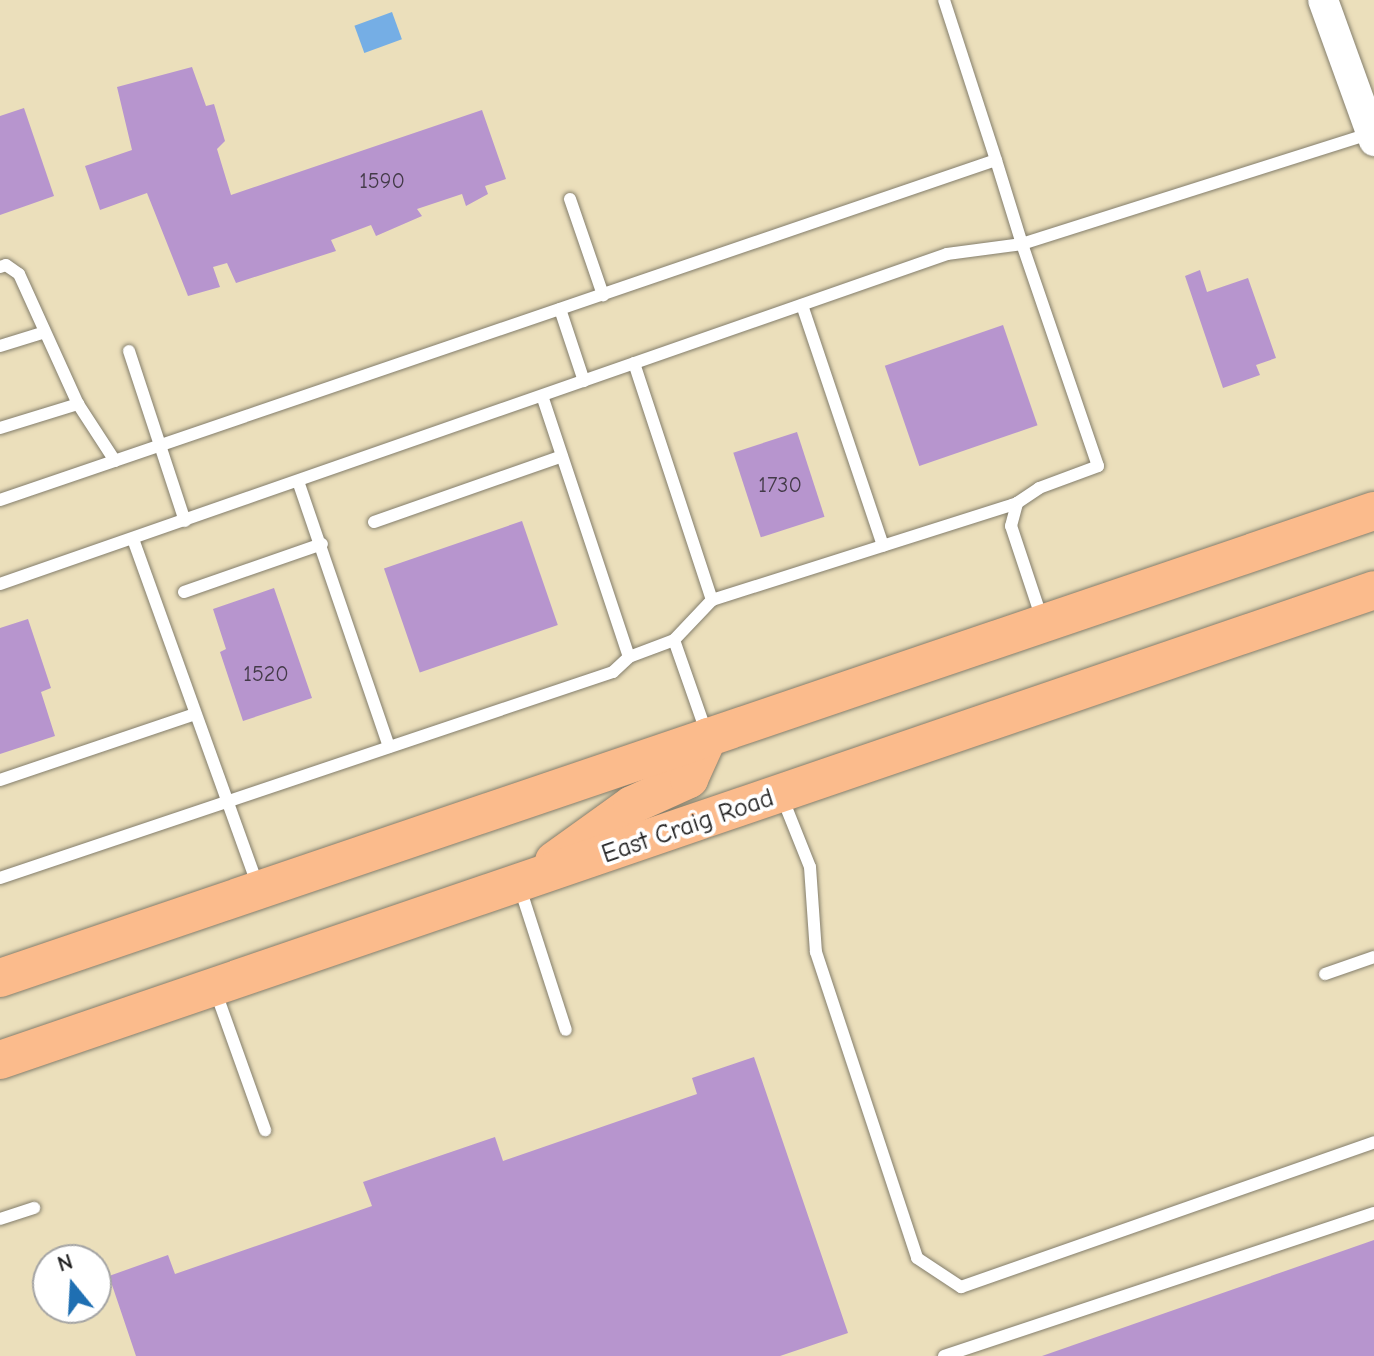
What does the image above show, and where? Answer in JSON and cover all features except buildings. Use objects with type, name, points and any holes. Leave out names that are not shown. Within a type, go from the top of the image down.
[{"type":"main road","points":[[0,978],[1374,511]]},
{"type":"main road","name":"East Craig Road","points":[[0,1060],[1374,590]]},
{"type":"main road","points":[[519,885],[632,805],[677,789],[696,768],[708,737]]},
{"type":"street","points":[[1323,0],[1373,135]]},
{"type":"lane","points":[[0,878],[613,672],[629,657],[674,640],[712,600],[1017,503],[1039,488],[1098,466],[1022,244],[944,0]]},
{"type":"lane","points":[[0,584],[947,254],[1022,244],[1373,135]]},
{"type":"lane","points":[[0,500],[996,160]]},
{"type":"lane","points":[[570,199],[603,295]]},
{"type":"lane","points":[[0,267],[6,265],[19,274],[42,333],[78,404],[115,461]]},
{"type":"lane","points":[[802,305],[883,546]]},
{"type":"lane","points":[[560,309],[584,381]]},
{"type":"lane","points":[[0,346],[42,333]]},
{"type":"lane","points":[[129,351],[185,521]]},
{"type":"lane","points":[[634,363],[712,600]]},
{"type":"lane","points":[[542,396],[629,657]]},
{"type":"lane","points":[[0,428],[78,404]]},
{"type":"lane","points":[[374,522],[562,456]]},
{"type":"lane","points":[[298,481],[389,747]]},
{"type":"lane","points":[[1017,503],[1011,526],[1043,623]]},
{"type":"lane","points":[[133,539],[259,889]]},
{"type":"lane","points":[[184,592],[322,544]]},
{"type":"lane","points":[[674,640],[708,737]]},
{"type":"lane","points":[[0,780],[195,714]]},
{"type":"lane","points":[[781,794],[810,867],[816,952],[917,1258],[961,1287],[1374,1142]]},
{"type":"lane","points":[[519,885],[566,1030]]},
{"type":"lane","points":[[1325,974],[1374,957]]},
{"type":"lane","points":[[215,988],[265,1130]]},
{"type":"lane","points":[[0,1219],[34,1208]]},
{"type":"lane","points":[[944,1356],[1374,1213]]},
{"type":"water","points":[[392,12],[402,39],[364,53],[354,26]]}]
